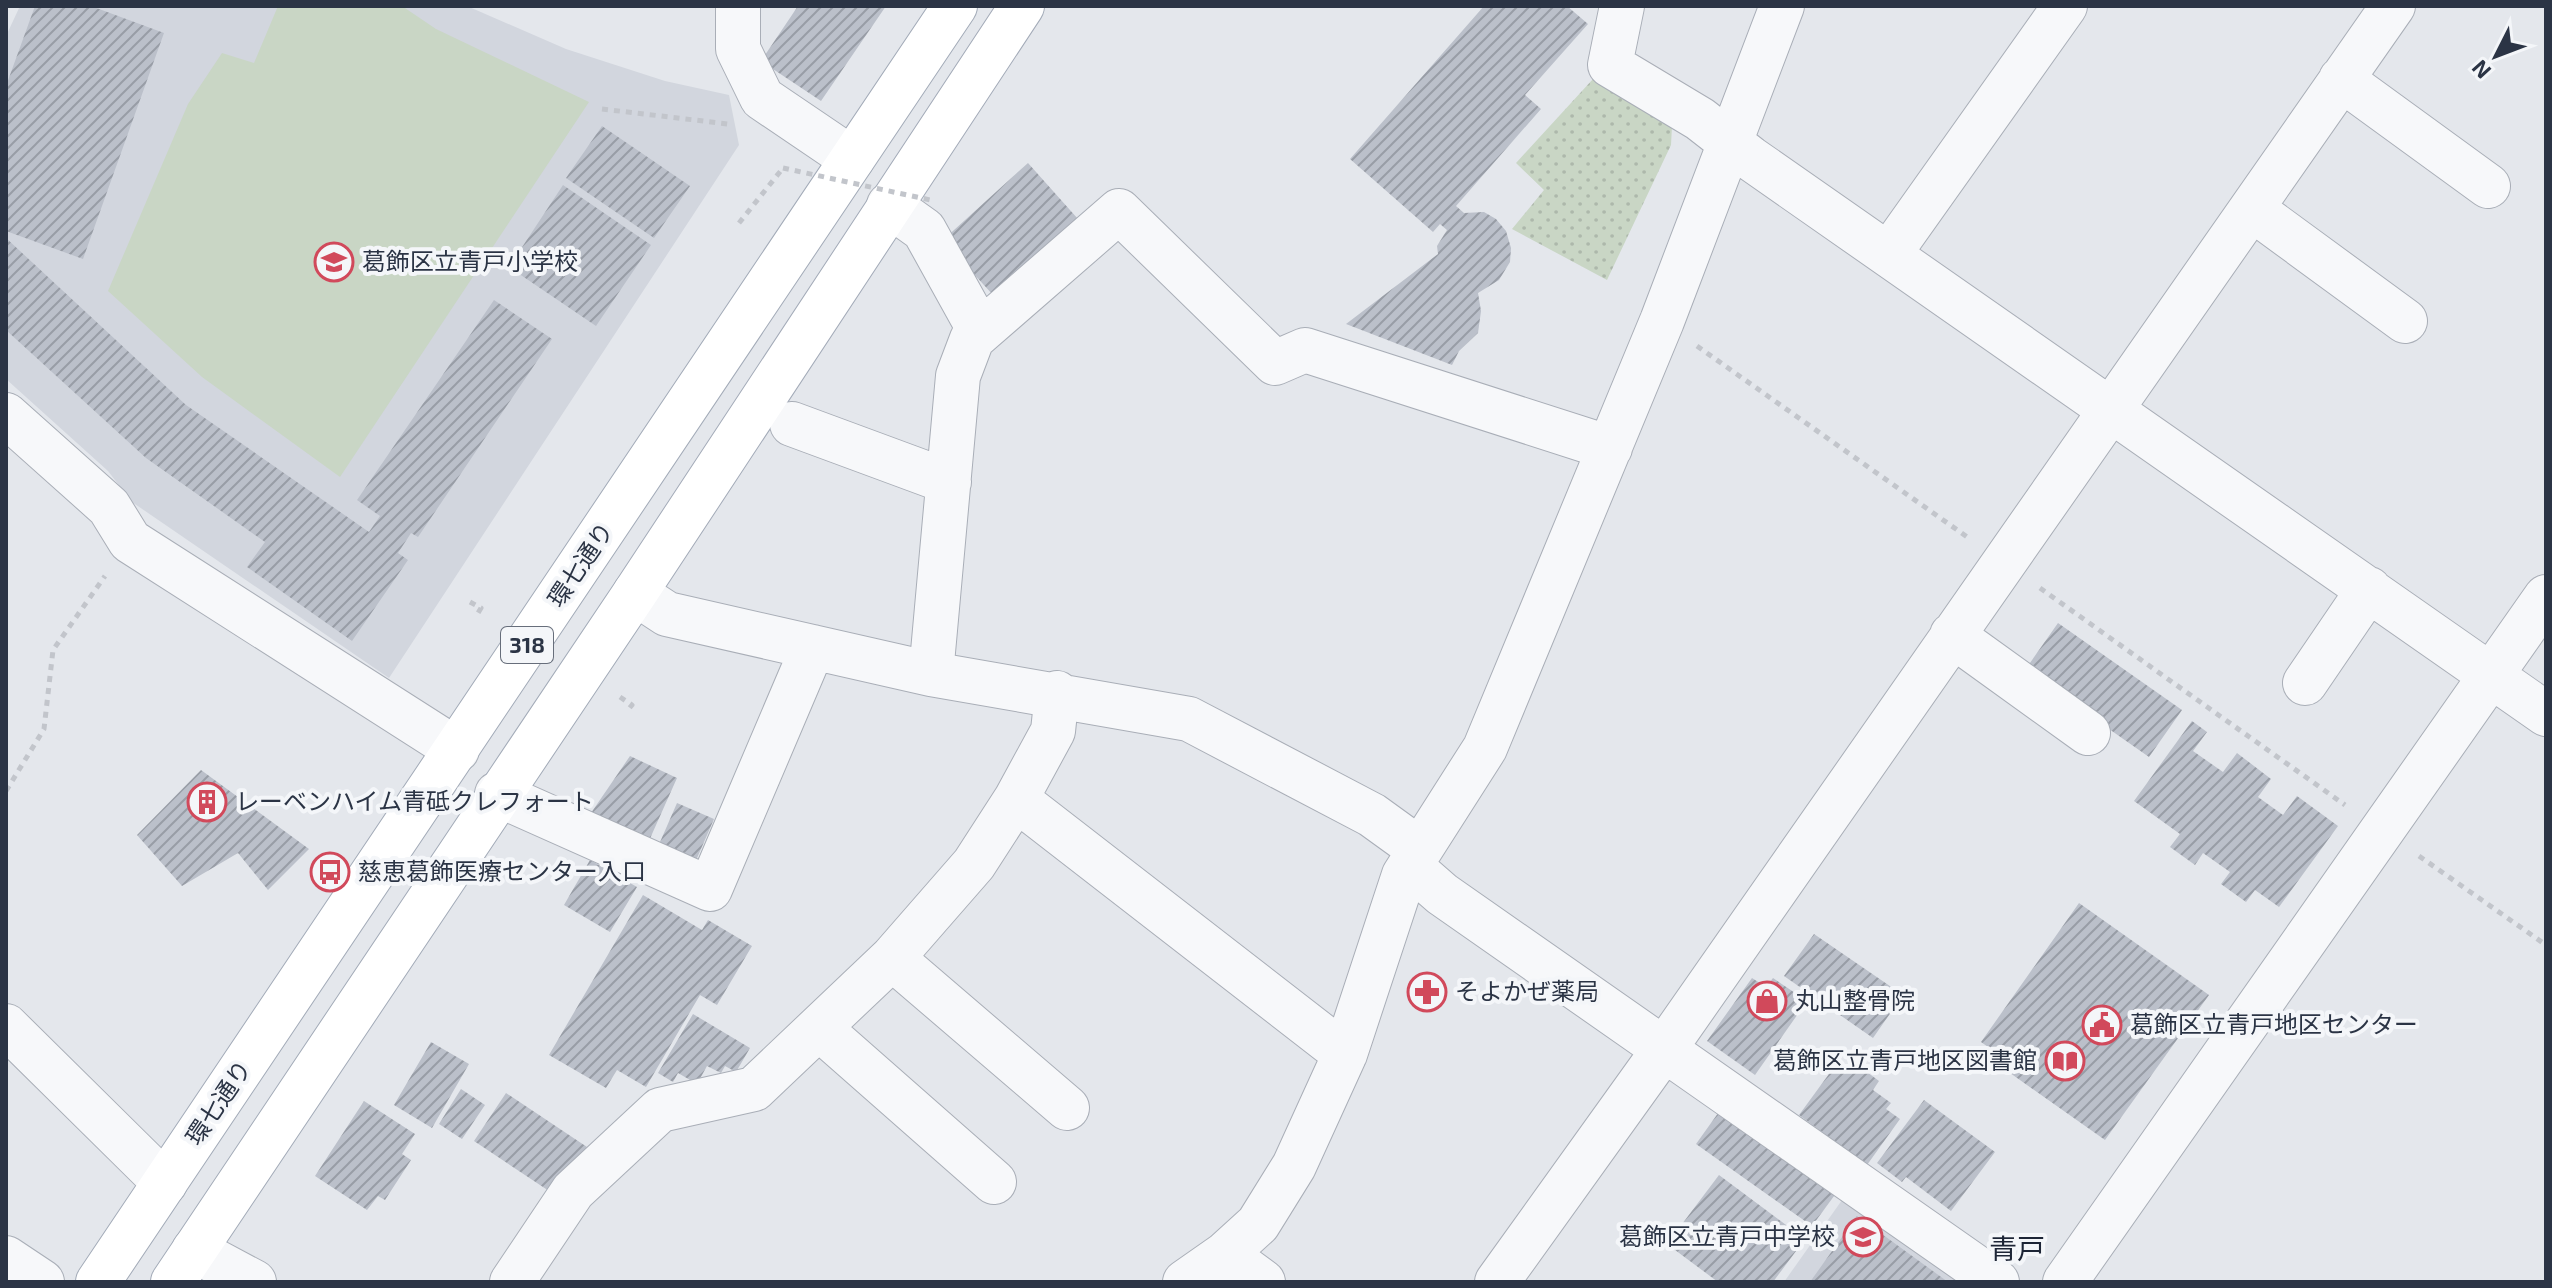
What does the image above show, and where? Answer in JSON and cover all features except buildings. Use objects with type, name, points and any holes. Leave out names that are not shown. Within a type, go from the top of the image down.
[{"type":"main road","name":"環七通り","points":[[98,1282],[955,6]]},
{"type":"main road","name":"318","points":[[183,1266],[497,794],[635,593],[1022,6]]},
{"type":"street","points":[[738,6],[738,49],[762,98],[852,159]]},
{"type":"street","points":[[1622,6],[1610,65],[1700,119],[2546,714]]},
{"type":"street","points":[[1185,1282],[1225,1254],[1258,1224],[1294,1166],[1345,1054],[1404,875],[1485,748],[1662,321],[1782,6]]},
{"type":"street","points":[[1889,254],[2065,6]]},
{"type":"street","points":[[1497,1282],[1665,1048],[2393,6]]},
{"type":"street","points":[[2341,79],[2488,186]]},
{"type":"street","points":[[889,205],[924,230],[980,331]]},
{"type":"street","points":[[2252,209],[2405,321]]},
{"type":"street","points":[[931,674],[958,376],[972,339],[1119,211],[1275,363],[1305,350],[1610,448]]},
{"type":"street","points":[[6,415],[109,507],[130,541],[457,750]]},
{"type":"street","points":[[792,424],[949,482]]},
{"type":"street","points":[[2305,683],[2369,589]]},
{"type":"street","points":[[635,593],[667,614],[931,674],[1057,693],[1189,719],[1372,815],[1415,858],[1442,894],[1997,1282]]},
{"type":"street","points":[[2065,1282],[2546,597]]},
{"type":"street","points":[[1952,635],[2088,733]]},
{"type":"street","points":[[497,794],[710,889],[813,647]]},
{"type":"street","points":[[512,1282],[573,1191],[660,1110],[754,1089],[892,958],[974,864],[1016,799],[1053,731],[1057,693]]},
{"type":"street","points":[[1016,799],[1345,1054]]},
{"type":"street","points":[[892,958],[1067,1108]]},
{"type":"street","points":[[6,1026],[165,1183]]},
{"type":"street","points":[[819,1028],[994,1182]]},
{"type":"street","points":[[1225,1254],[1263,1282]]},
{"type":"street","points":[[6,1258],[42,1282]]},
{"type":"street","points":[[183,1266],[254,1282]]},
{"type":"path","points":[[602,109],[735,125],[762,98]]},
{"type":"path","points":[[739,223],[783,168],[935,201]]},
{"type":"path","points":[[1662,321],[2546,945]]},
{"type":"path","points":[[6,791],[44,729],[53,650],[130,541]]},
{"type":"path","points":[[470,602],[481,608],[478,613]]},
{"type":"path","points":[[614,693],[632,705],[627,711]]},
{"type":"shaded area","name":"葛飾区立青戸小学校","points":[[20,6],[467,6],[566,49],[665,81],[729,95],[739,145],[389,678],[132,502],[108,471],[6,379],[6,36]]},
{"type":"shaded area","name":"葛飾区立青戸中学校","points":[[1847,1193],[1974,1282],[1784,1282]]},
{"type":"green space","points":[[278,6],[402,6],[436,29],[589,102],[340,477],[202,377],[108,291],[188,104],[222,53],[254,63]]},
{"type":"green space","points":[[1593,79],[1672,126],[1671,145],[1607,280],[1512,229],[1544,190],[1516,163]]},
{"type":"place","name":"葛飾区立青戸小学校","points":[[334,262]]},
{"type":"place","name":"レーベンハイム青砥クレフォート","points":[[207,802]]},
{"type":"place","name":"慈恵葛飾医療センター入口","points":[[330,872]]},
{"type":"place","name":"そよかぜ薬局","points":[[1427,992]]},
{"type":"place","name":"丸山整骨院","points":[[1767,1001]]},
{"type":"place","name":"葛飾区立青戸地区センター","points":[[2102,1025]]},
{"type":"place","name":"葛飾区立青戸地区図書館","points":[[2065,1061]]},
{"type":"place","name":"葛飾区立青戸中学校","points":[[1863,1237]]},
{"type":"district","name":"青戸","points":[[2017,1249]]}]
